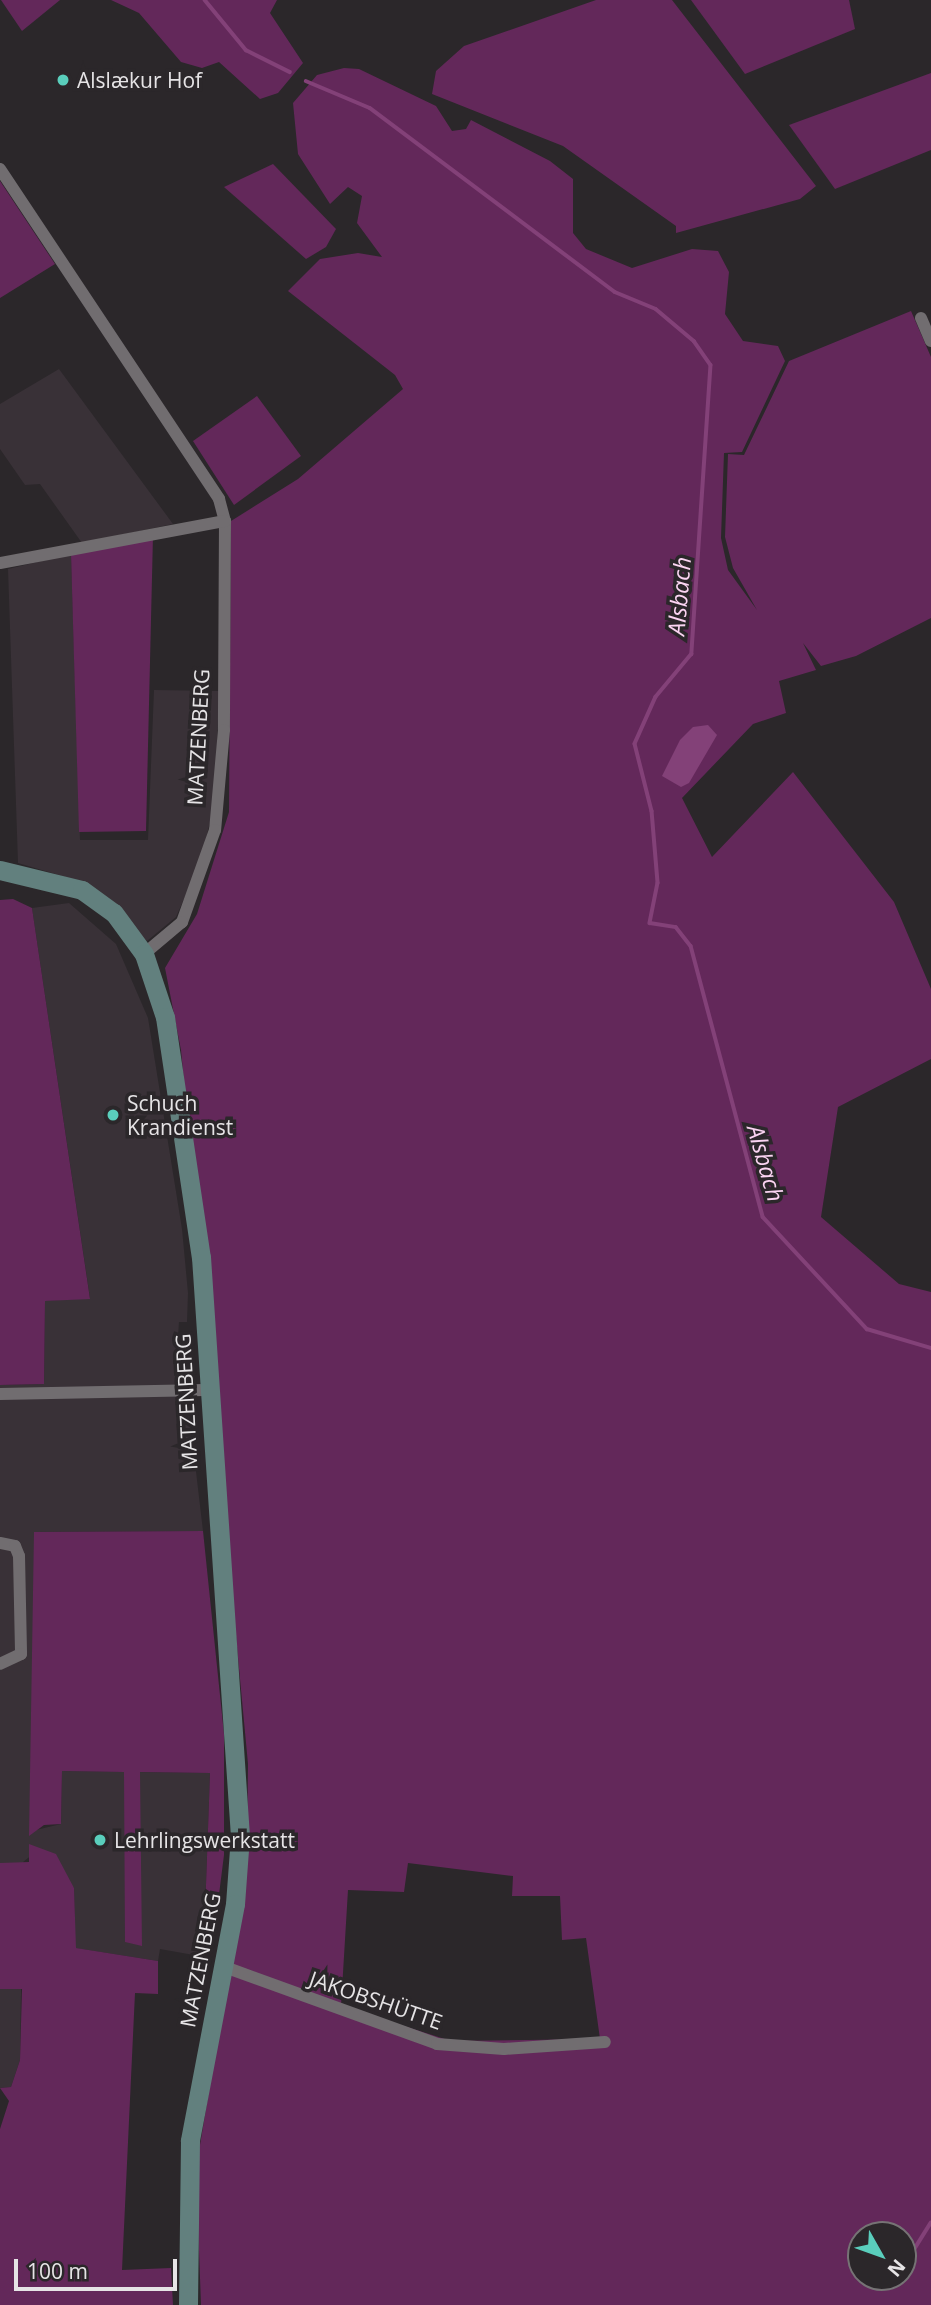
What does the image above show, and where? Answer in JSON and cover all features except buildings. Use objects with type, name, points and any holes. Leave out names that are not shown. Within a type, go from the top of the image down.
[{"type":"street","name":"MATZENBERG","points":[[0,169],[219,499],[225,521],[225,730],[215,830],[182,922],[144,954],[160,995],[174,1069],[201,1257],[206,1391],[240,1836],[222,1966],[187,2172],[188,2305]]},
{"type":"street","points":[[921,318],[931,341]]},
{"type":"street","points":[[0,563],[225,521]]},
{"type":"street","points":[[0,870],[82,890],[114,914],[144,954]]},
{"type":"street","points":[[0,1394],[206,1391]]},
{"type":"street","points":[[0,1543],[15,1546],[19,1556],[20,1654],[0,1664]]},
{"type":"street","name":"JAKOBSHÜTTE","points":[[222,1966],[437,2044],[504,2049],[605,2042]]},
{"type":"shaded area","points":[[1,0],[60,0],[22,31]]},
{"type":"shaded area","points":[[111,0],[277,0],[270,13],[303,63],[278,93],[260,99],[219,62],[202,68],[181,62],[139,13]]},
{"type":"shaded area","points":[[596,0],[672,0],[816,186],[800,199],[676,233],[676,226],[563,146],[432,94],[436,71],[464,46]]},
{"type":"shaded area","points":[[691,0],[849,0],[855,29],[745,74]]},
{"type":"shaded area","points":[[344,68],[359,69],[436,106],[452,131],[466,129],[471,120],[550,161],[573,179],[573,233],[586,249],[632,268],[692,249],[718,251],[729,272],[725,314],[743,341],[778,346],[785,361],[742,452],[724,453],[721,538],[728,570],[757,610],[733,568],[725,537],[728,454],[744,455],[789,361],[911,311],[931,357],[931,618],[856,656],[821,666],[803,643],[816,670],[779,681],[786,713],[753,724],[682,798],[712,857],[793,772],[894,902],[931,989],[931,1059],[838,1107],[821,1217],[899,1284],[931,1292],[931,2305],[201,2305],[196,2169],[247,1863],[248,1764],[181,1050],[165,968],[197,914],[229,812],[231,521],[298,479],[403,389],[395,375],[288,291],[320,259],[358,253],[382,257],[357,223],[362,196],[348,187],[330,204],[298,154],[293,103],[317,75]],"holes":[[[408,1863],[513,1876],[512,1896],[560,1896],[562,1940],[586,1938],[600,2039],[451,2041],[341,2006],[348,1890],[404,1892]]]},
{"type":"shaded area","points":[[931,73],[931,150],[835,189],[789,125]]},
{"type":"shaded area","points":[[273,164],[336,229],[326,247],[306,259],[224,187]]},
{"type":"shaded area","points":[[0,181],[55,264],[0,298]]},
{"type":"shaded area","points":[[59,369],[173,524],[82,543],[40,484],[25,485],[0,449],[0,404]]},
{"type":"shaded area","points":[[257,396],[301,456],[234,505],[193,441]]},
{"type":"shaded area","points":[[153,535],[146,831],[79,832],[71,554]]},
{"type":"shaded area","points":[[71,554],[80,840],[148,840],[154,690],[219,691],[215,802],[200,863],[176,917],[147,941],[79,881],[18,863],[8,569]]},
{"type":"shaded area","points":[[708,725],[717,735],[689,783],[681,787],[662,776],[680,740],[693,727]]},
{"type":"shaded area","points":[[13,899],[32,908],[90,1299],[45,1301],[44,1384],[0,1385],[0,900]]},
{"type":"shaded area","points":[[69,903],[116,944],[148,1018],[182,1229],[188,1293],[187,1322],[179,1322],[178,1336],[186,1337],[185,1378],[203,1531],[35,1532],[31,1769],[36,1830],[61,1824],[62,1771],[210,1773],[204,1940],[213,1942],[205,1957],[160,1949],[158,1961],[75,1948],[74,1888],[38,1850],[23,1862],[20,2060],[11,2087],[0,2088],[0,1385],[44,1384],[45,1301],[90,1298],[32,908]]},
{"type":"shaded area","points":[[203,1531],[224,1734],[224,1855],[213,1942],[204,1941],[210,1773],[140,1772],[142,1946],[125,1942],[124,1772],[62,1771],[61,1824],[44,1825],[29,1836],[34,1532]]},
{"type":"shaded area","points":[[29,1844],[56,1854],[74,1888],[76,1948],[158,1961],[158,1994],[135,1993],[122,2270],[171,2268],[173,2305],[0,2305],[0,2129],[9,2101],[0,2088],[11,2087],[20,2060],[22,1989],[0,1989],[0,1863],[29,1862]]},
{"type":"waterway","name":"Alsbach","points":[[205,0],[246,50],[290,72]]},
{"type":"waterway","name":"Alsbach","points":[[306,81],[370,108],[615,292],[656,309],[694,341],[711,365],[692,654],[656,697],[635,744],[652,811],[658,883],[650,923],[676,927],[691,946],[763,1217],[867,1329],[931,1348]]},
{"type":"waterway","points":[[917,2245],[931,2223]]},
{"type":"place","name":"Alslækur Hof","points":[[63,80]]},
{"type":"place","name":"Schuch Krandienst","points":[[113,1115]]},
{"type":"place","name":"Lehrlingswerkstatt","points":[[100,1840]]}]
